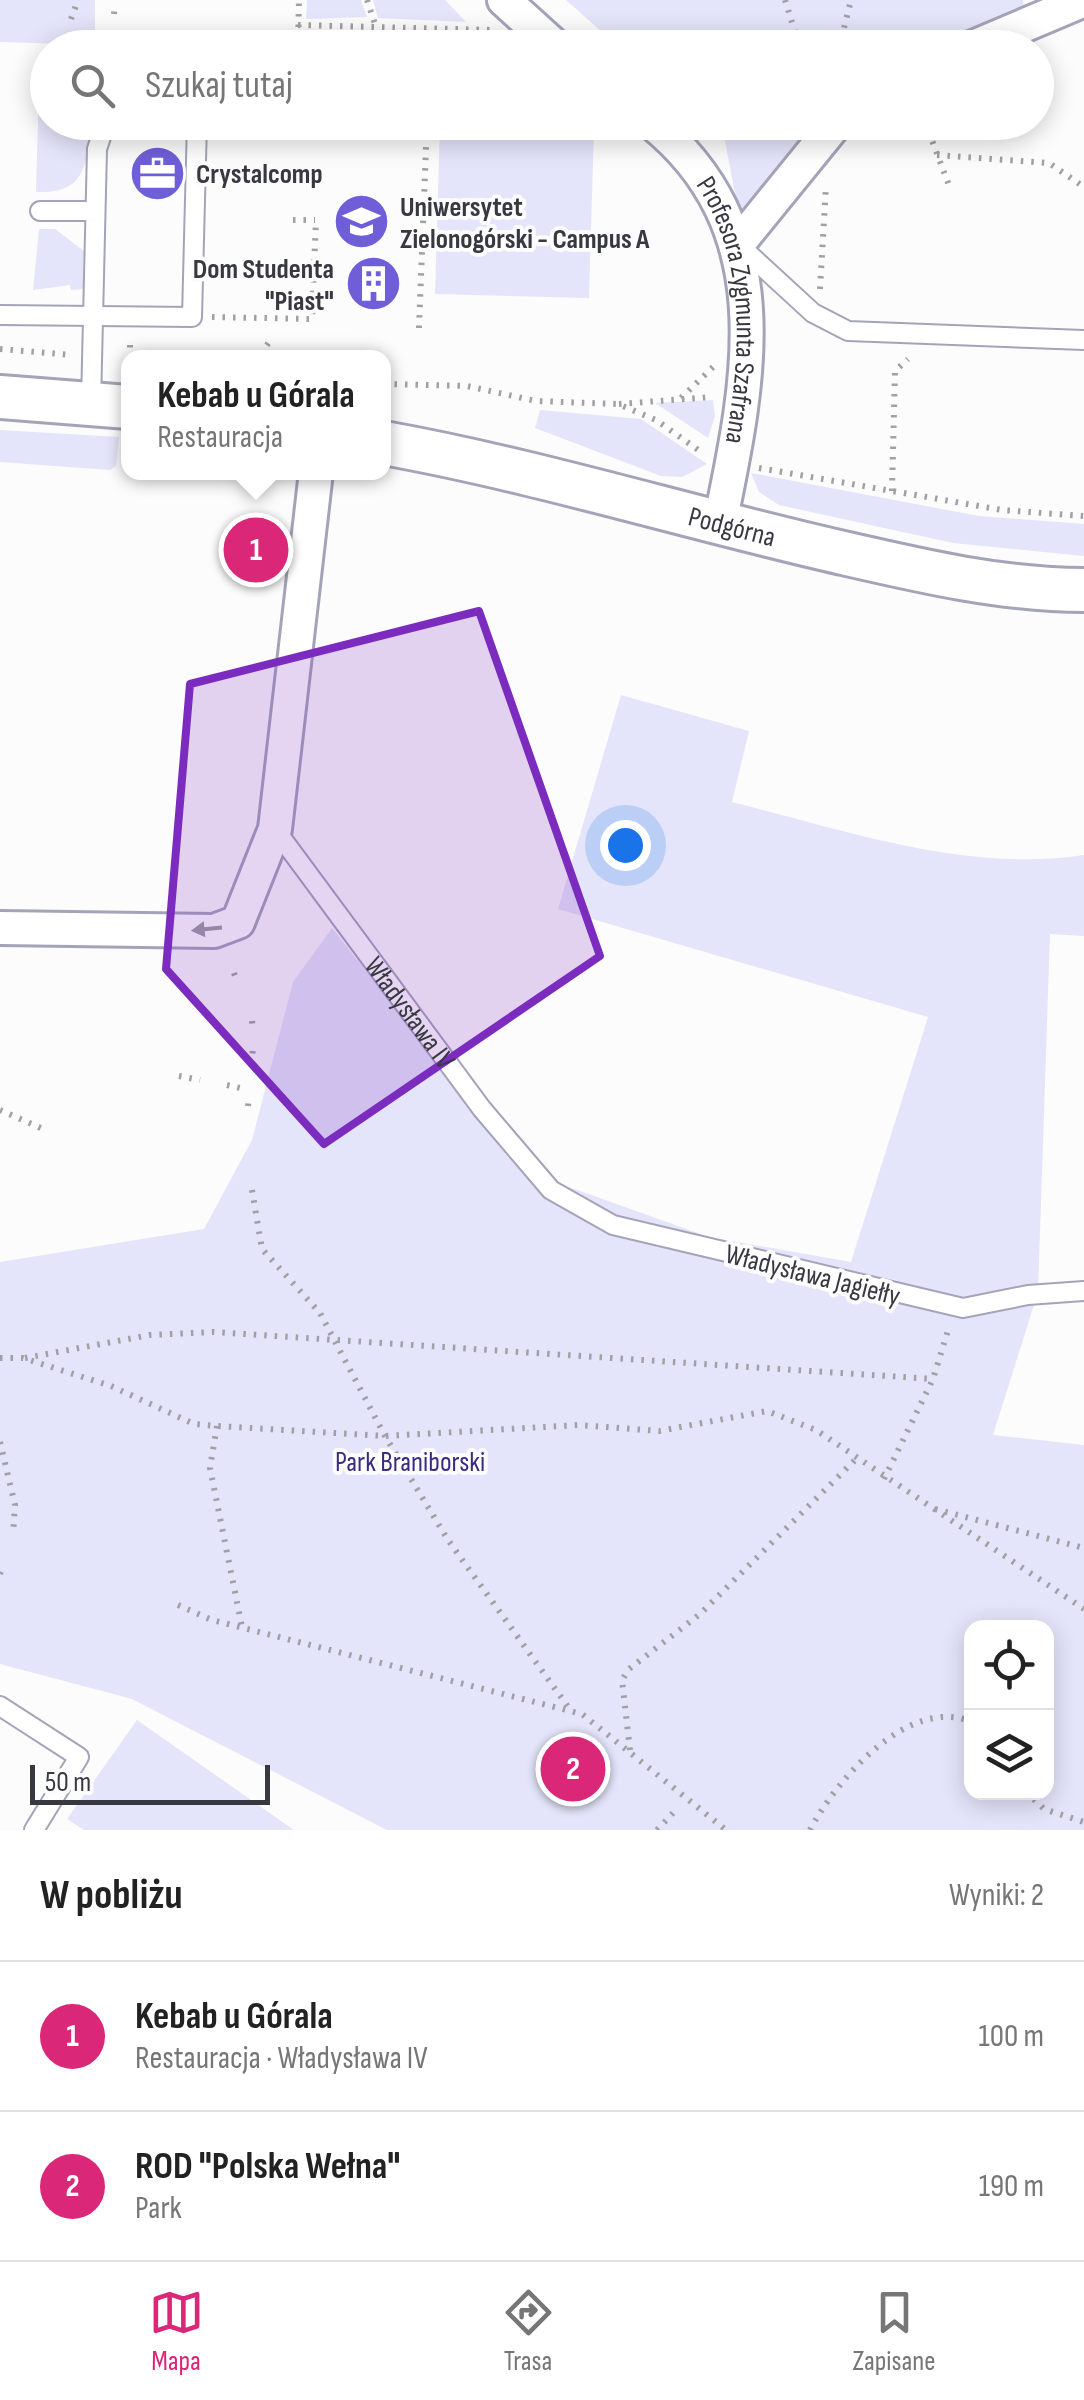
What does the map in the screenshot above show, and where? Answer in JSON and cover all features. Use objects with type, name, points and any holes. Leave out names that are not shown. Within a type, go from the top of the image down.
[{"type":"street","points":[[1013,30],[1084,0]]},
{"type":"street","points":[[502,15],[527,30]]},
{"type":"street","name":"Profesora Zygmunta Szafrana","points":[[671,140],[697,164],[738,244],[748,305],[744,372],[720,523]]},
{"type":"street","points":[[738,244],[823,140]]},
{"type":"street","points":[[0,397],[110,406]]},
{"type":"street","name":"Podgórna","points":[[391,444],[471,458],[720,523],[926,570],[1084,590]]},
{"type":"street","points":[[0,928],[214,932],[238,922],[275,829],[315,480]]},
{"type":"lane","points":[[100,140],[93,316],[110,406]]},
{"type":"lane","points":[[0,315],[192,317],[196,140]]},
{"type":"lane","points":[[40,210],[95,211]]},
{"type":"lane","points":[[738,244],[816,314],[848,331],[1084,340]]},
{"type":"lane","name":"Władysława IV","points":[[275,829],[482,1109],[552,1190]]},
{"type":"lane","name":"Władysława Jagiełły","points":[[552,1190],[613,1225],[956,1307],[981,1308],[1028,1295],[1084,1291]]},
{"type":"lane","points":[[0,1706],[78,1757],[34,1830]]},
{"type":"path","points":[[70,19],[78,0]]},
{"type":"path","points":[[298,30],[299,0]]},
{"type":"path","points":[[366,0],[376,27]]},
{"type":"path","points":[[785,0],[794,30]]},
{"type":"path","points":[[844,30],[851,0]]},
{"type":"path","points":[[114,14],[115,4]]},
{"type":"path","points":[[298,25],[430,28],[502,15]]},
{"type":"path","points":[[418,328],[425,140]]},
{"type":"path","points":[[932,140],[950,188]]},
{"type":"path","points":[[937,155],[1049,163],[1084,187]]},
{"type":"path","points":[[816,314],[826,183]]},
{"type":"path","points":[[192,317],[312,319],[315,220],[293,220]]},
{"type":"path","points":[[892,491],[895,370],[918,353],[970,336]]},
{"type":"path","points":[[264,350],[271,338]]},
{"type":"path","points":[[130,343],[130,350]]},
{"type":"path","points":[[681,398],[717,362]]},
{"type":"path","points":[[618,404],[722,396]]},
{"type":"path","points":[[710,458],[714,443]]},
{"type":"path","points":[[233,553],[233,566]]},
{"type":"path","points":[[252,1064],[253,1045]]},
{"type":"path","points":[[179,1076],[200,1080]]},
{"type":"path","points":[[227,1085],[240,1088]]},
{"type":"path","points":[[0,1110],[44,1130]]},
{"type":"path","points":[[252,1190],[262,1249],[320,1313],[385,1436],[448,1540],[571,1711]]},
{"type":"path","points":[[884,1478],[933,1379],[956,1307]]},
{"type":"path","points":[[0,1358],[24,1358],[150,1334],[214,1332],[933,1379]]},
{"type":"path","points":[[24,1358],[111,1386],[194,1424],[216,1426],[385,1436],[579,1425],[658,1431],[766,1411],[816,1430],[920,1502],[1049,1582],[1084,1609]]},
{"type":"path","points":[[216,1426],[210,1468],[242,1627]]},
{"type":"path","points":[[0,1442],[15,1505],[13,1534]]},
{"type":"path","points":[[630,1752],[622,1680],[629,1670],[700,1614],[856,1458]]},
{"type":"path","points":[[920,1502],[961,1519],[1084,1548]]},
{"type":"path","points":[[178,1606],[242,1627],[582,1714],[726,1830]]},
{"type":"path","points":[[810,1830],[823,1806],[881,1746],[919,1720],[952,1714],[964,1719]]},
{"type":"path","points":[[1035,1800],[1044,1808],[1084,1822]]},
{"type":"path","points":[[657,1830],[673,1813]]},
{"type":"highlighted area","points":[[479,611],[600,956],[324,1144],[166,969],[190,684]]},
{"type":"green space","points":[[0,0],[95,0],[95,30],[30,30],[30,43],[0,42]]},
{"type":"green space","points":[[307,0],[361,0],[367,17],[306,19]]},
{"type":"green space","points":[[373,0],[445,0],[466,22],[378,18]]},
{"type":"green space","points":[[566,0],[1023,0],[1024,14],[990,30],[600,30]]},
{"type":"green space","points":[[37,140],[92,140],[75,181],[54,191],[36,192]]},
{"type":"green space","points":[[440,140],[594,140],[589,298],[435,294]]},
{"type":"green space","points":[[816,140],[742,231],[725,141]]},
{"type":"green space","points":[[39,229],[55,229],[84,251],[83,289],[71,290],[70,285],[33,290]]},
{"type":"green space","points":[[713,400],[715,416],[708,438],[655,403]]},
{"type":"green space","points":[[540,410],[641,419],[707,464],[682,477],[661,476],[535,428]]},
{"type":"green space","points":[[0,430],[119,437],[116,466],[110,470],[0,462]]},
{"type":"green space","points":[[751,473],[979,516],[1084,524],[1084,556],[953,543],[779,505],[759,492]]},
{"type":"green space","name":"Park Braniborski","points":[[621,695],[749,731],[732,802],[862,836],[951,854],[1040,859],[1084,855],[1084,936],[1050,934],[1038,1292],[993,1435],[1084,1445],[1084,1830],[387,1830],[132,1699],[0,1664],[0,1262],[204,1229],[252,1140],[293,982],[332,928],[524,1171],[709,1237],[851,1262],[928,1017],[558,909]]},
{"type":"green space","points":[[137,1720],[294,1830],[84,1830],[67,1819]]},
{"type":"place","name":"Crystalcomp","points":[[157,173]]},
{"type":"place","name":"Uniwersytet Zielonogórski - Campus A","points":[[361,222]]},
{"type":"place","name":"Dom Studenta \"Piast\"","points":[[373,284]]},
{"type":"place","name":"Kebab u Górala","points":[[256,550]]},
{"type":"place","name":"ROD \"Polska Wełna\"","points":[[573,1769]]}]
